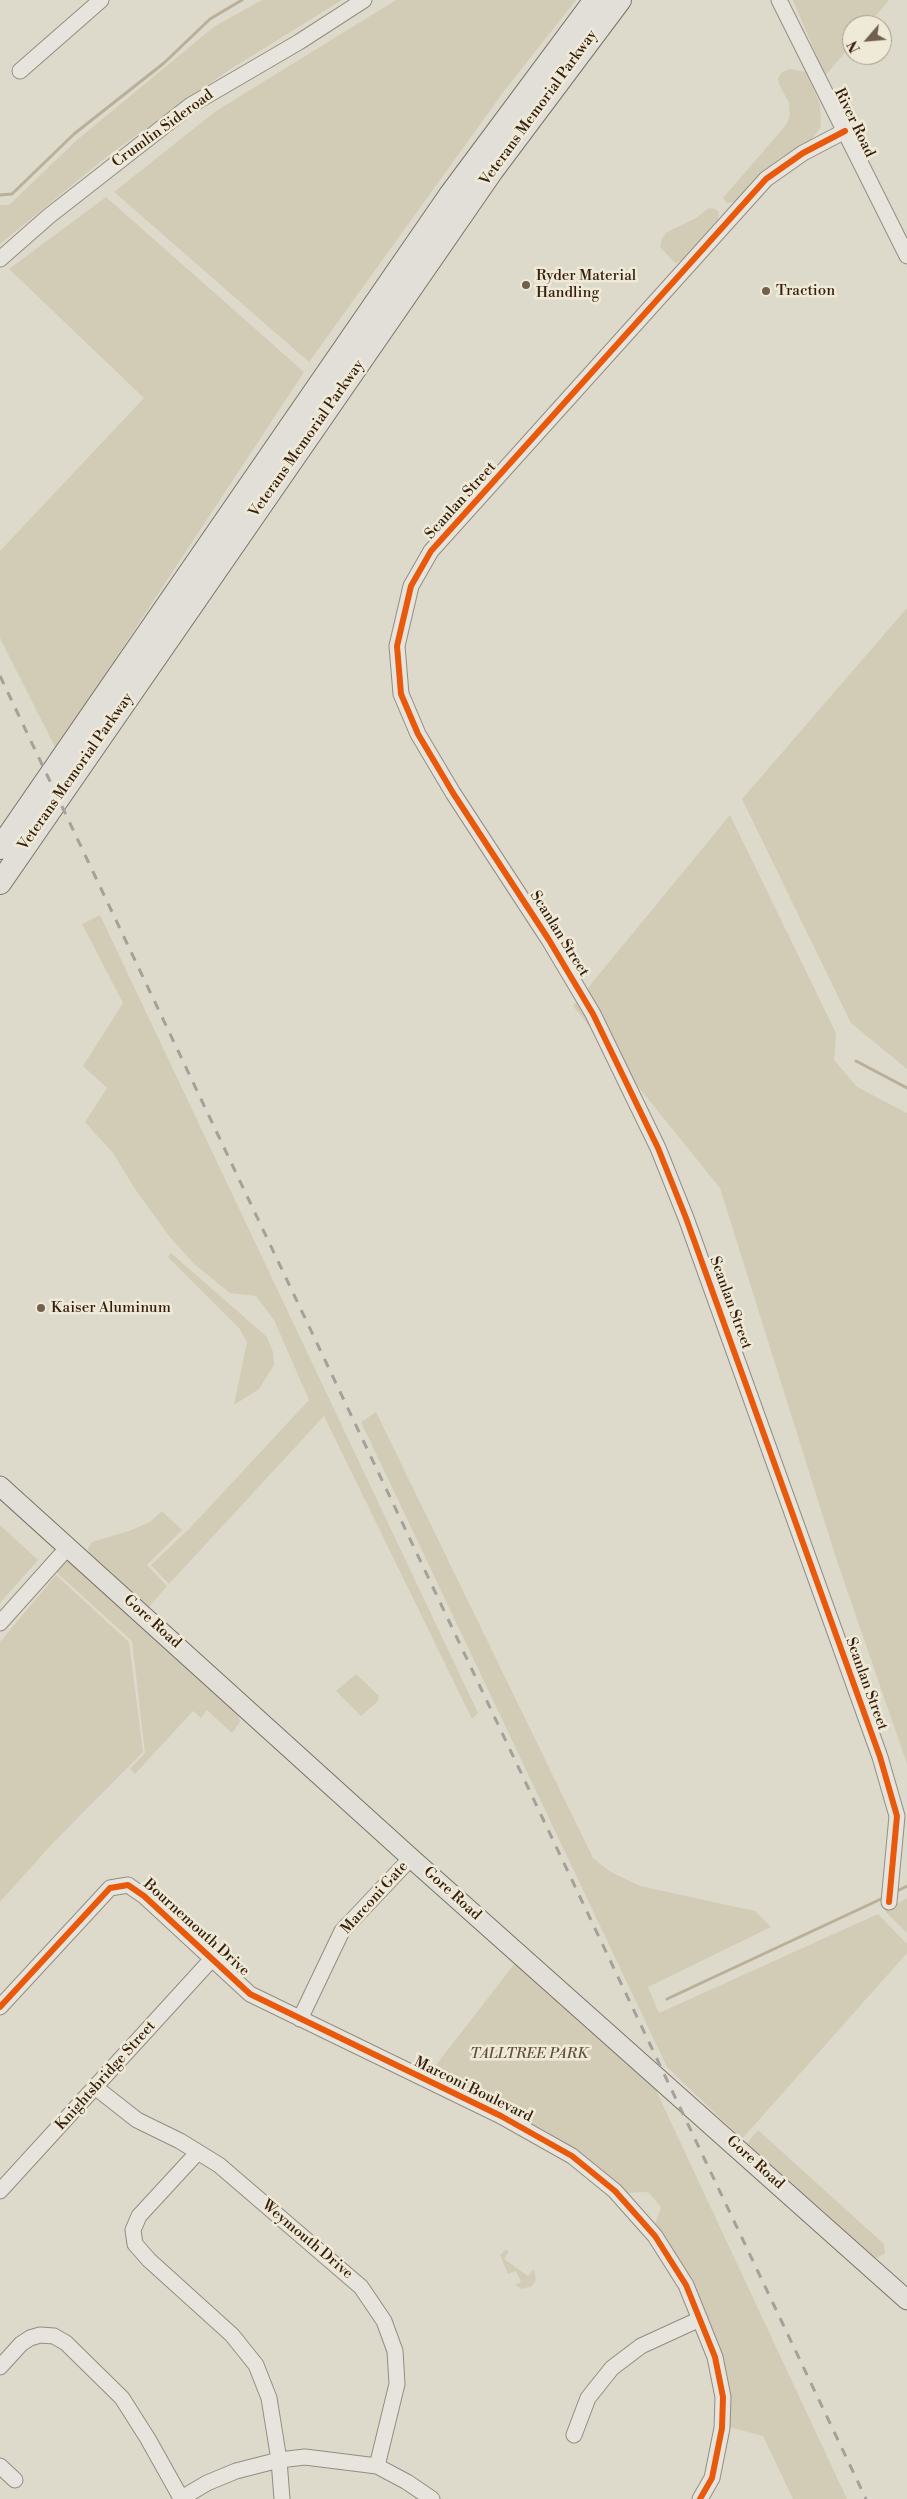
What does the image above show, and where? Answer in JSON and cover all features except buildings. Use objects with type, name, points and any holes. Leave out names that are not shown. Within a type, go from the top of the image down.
[{"type":"highway","name":"Veterans Memorial Parkway","points":[[0,848],[450,195],[595,0]]},
{"type":"highway","name":"Veterans Memorial Parkway","points":[[0,883],[492,171],[620,0]]},
{"type":"main road","name":"Gore Road","points":[[0,1486],[69,1546],[411,1858],[907,2300]]},
{"type":"street","points":[[20,70],[101,0]]},
{"type":"street","name":"Crumlin Sideroad","points":[[0,259],[48,216],[191,105],[299,42],[364,0]]},
{"type":"street","name":"River Road","points":[[779,0],[907,256]]},
{"type":"street","name":"Scanlan Street","points":[[845,131],[797,157],[766,180],[431,552],[411,586],[397,646],[400,694],[418,734],[453,793],[550,940],[594,1014],[658,1148],[686,1218],[887,1782],[897,1816],[889,1902]]},
{"type":"street","points":[[0,1623],[69,1546]]},
{"type":"street","name":"Marconi Gate","points":[[300,2019],[342,1931],[411,1858]]},
{"type":"street","name":"Bournemouth Drive","points":[[0,2007],[110,1888],[128,1885],[144,1896],[211,1960],[250,1994],[300,2019]]},
{"type":"street","name":"Knightsbridge Street","points":[[0,2191],[211,1960]]},
{"type":"street","name":"Marconi Boulevard","points":[[300,2019],[501,2116],[572,2156],[615,2191],[655,2236],[686,2285],[714,2357],[723,2397],[722,2428],[712,2478],[700,2499]]},
{"type":"street","name":"Weymouth Drive","points":[[94,2087],[137,2120],[219,2165],[361,2287],[384,2321],[395,2351],[397,2384],[377,2466]]},
{"type":"street","points":[[198,2152],[139,2216],[133,2230],[135,2244],[148,2260],[232,2335],[256,2365],[269,2398],[279,2460],[282,2499]]},
{"type":"street","points":[[574,2435],[588,2398],[612,2368],[641,2346],[700,2319]]},
{"type":"street","points":[[0,2367],[21,2344],[30,2338],[40,2335],[54,2336],[66,2343],[122,2398],[148,2438],[181,2498],[236,2471],[279,2460],[305,2457],[377,2466],[407,2482],[432,2499]]},
{"type":"street","points":[[0,2466],[15,2480]]},
{"type":"green space","points":[[262,0],[342,0],[229,70],[110,154],[0,244],[0,205],[9,205],[77,140],[215,26]]},
{"type":"green space","points":[[396,0],[576,0],[504,91],[309,362],[114,192],[216,111]]},
{"type":"green space","points":[[793,0],[889,0],[876,15],[842,15],[842,56],[825,76]]},
{"type":"green space","points":[[790,69],[806,72],[820,104],[821,127],[810,141],[780,158],[761,173],[734,202],[727,203],[723,198],[786,125],[790,115],[789,103],[779,84],[778,78],[782,72]]},
{"type":"green space","points":[[106,197],[304,372],[56,749],[0,638],[0,551],[144,398],[9,269]]},
{"type":"green space","points":[[709,208],[719,212],[718,219],[681,261],[675,263],[660,247],[662,238],[667,232],[696,218]]},
{"type":"green space","points":[[907,608],[907,1069],[851,1023],[742,799]]},
{"type":"green space","points":[[730,815],[836,1033],[834,1060],[857,1087],[907,1113],[907,1764],[837,1561],[720,1188],[573,1006]]},
{"type":"green space","points":[[100,915],[478,1713],[472,1719],[324,1416],[169,1584],[151,1565],[190,1528],[309,1400],[274,1320],[256,1296],[230,1293],[194,1264],[169,1236],[135,1189],[113,1153],[85,1122],[107,1088],[83,1066],[123,1003],[82,924]]},
{"type":"green space","points":[[171,1253],[267,1337],[273,1352],[274,1365],[259,1389],[234,1405],[247,1342],[239,1328],[168,1257]]},
{"type":"green space","points":[[376,1412],[593,1858],[609,1871],[640,1886],[755,1911],[771,1927],[648,1987],[659,2013],[878,1914],[907,1944],[907,1953],[742,2139],[667,2067],[361,1422]]},
{"type":"green space","points":[[162,1511],[182,1530],[147,1565],[167,1586],[149,1607],[89,1554],[88,1548],[92,1542],[129,1531],[150,1522]]},
{"type":"green space","points":[[0,1525],[38,1560],[0,1603]]},
{"type":"green space","points":[[67,1562],[77,1564],[235,1707],[240,1722],[232,1733],[207,1710],[201,1718],[193,1711],[135,1774],[130,1769],[145,1753],[132,1641],[54,1570]]},
{"type":"green space","points":[[56,1575],[129,1642],[143,1752],[52,1844],[0,1902],[0,1642]]},
{"type":"green space","points":[[356,1674],[379,1696],[378,1701],[361,1716],[336,1691]]},
{"type":"green space","points":[[907,1898],[907,1933],[885,1911]]},
{"type":"green space","name":"TALLTREE PARK","points":[[516,1962],[654,2086],[847,2499],[793,2499],[763,2436],[729,2427],[725,2372],[716,2337],[698,2294],[678,2257],[655,2224],[661,2207],[648,2192],[626,2193],[568,2145],[541,2128],[429,2074]]},
{"type":"green space","points":[[758,2130],[884,2244],[885,2253],[873,2260],[746,2144]]},
{"type":"green space","points":[[505,2250],[509,2251],[504,2259],[528,2276],[534,2269],[536,2280],[532,2286],[522,2289],[515,2285],[521,2282],[516,2271],[508,2274],[500,2255]]},
{"type":"waterway","points":[[0,195],[12,194],[74,134],[164,63],[210,19],[242,0]]},
{"type":"waterway","points":[[856,1061],[907,1088]]},
{"type":"waterway","points":[[899,1890],[907,1886]]},
{"type":"waterway","points":[[667,1999],[881,1899]]},
{"type":"railway","points":[[0,676],[866,2499]]},
{"type":"cycle path","points":[[845,131],[803,153],[766,179],[431,551],[411,586],[397,646],[401,694],[418,734],[453,793],[549,940],[593,1014],[658,1148],[686,1218],[880,1757],[897,1816],[889,1902]]},
{"type":"cycle path","points":[[0,2007],[110,1888],[128,1885],[144,1896],[250,1994],[501,2116],[572,2156],[615,2191],[655,2236],[686,2285],[715,2357],[723,2397],[722,2428],[712,2478],[700,2499]]},
{"type":"place","name":"Ryder Material Handling","points":[[526,285]]},
{"type":"place","name":"Traction","points":[[766,291]]},
{"type":"place","name":"Kaiser Aluminum","points":[[41,1308]]}]
